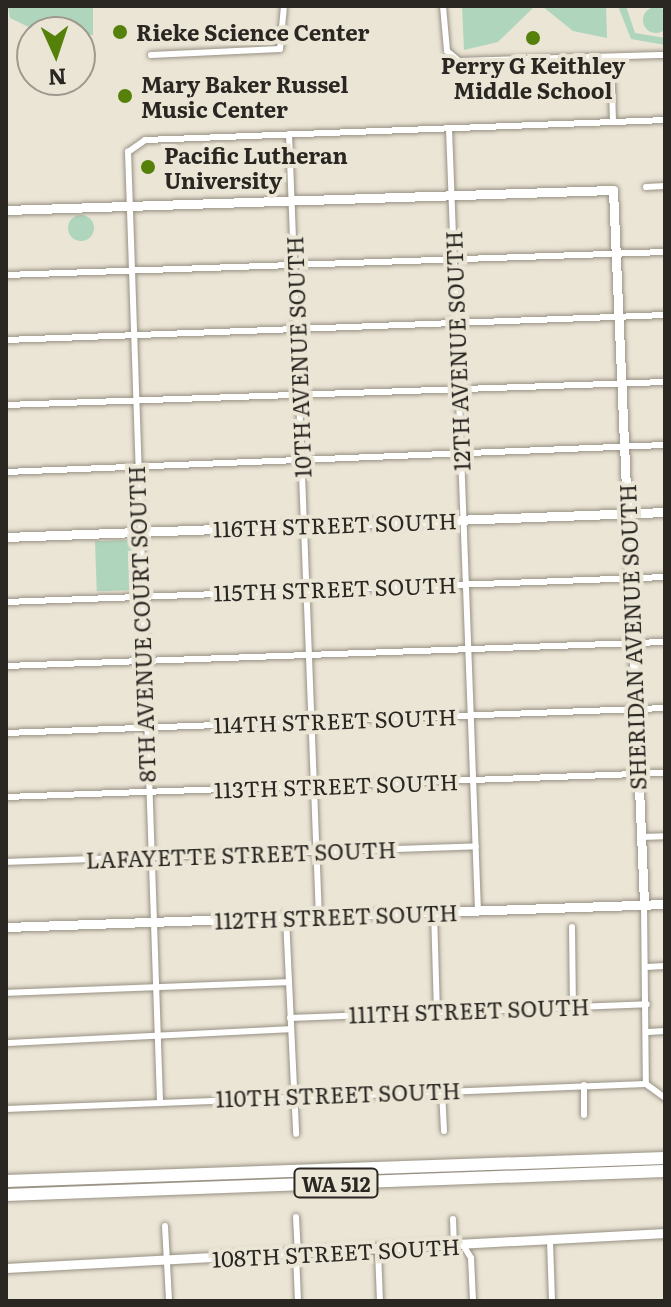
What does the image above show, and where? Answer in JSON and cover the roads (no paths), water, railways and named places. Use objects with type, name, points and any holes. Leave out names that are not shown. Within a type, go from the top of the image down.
[{"type":"highway","name":"WA 512","points":[[8,1181],[665,1158]]},
{"type":"highway","name":"WA 512","points":[[8,1195],[665,1171]]},
{"type":"street","points":[[151,55],[280,49],[284,6]]},
{"type":"street","points":[[443,6],[445,45],[454,59],[665,55]]},
{"type":"street","points":[[611,57],[613,122]]},
{"type":"street","points":[[289,134],[665,120]]},
{"type":"street","name":"12TH AVENUE SOUTH","points":[[449,128],[478,910]]},
{"type":"street","name":"8TH AVENUE COURT SOUTH","points":[[160,1101],[127,270],[125,205],[130,149],[145,140],[289,134]]},
{"type":"street","name":"10TH AVENUE SOUTH","points":[[289,134],[319,917]]},
{"type":"street","points":[[646,187],[665,186]]},
{"type":"street","name":"SHERIDAN AVENUE SOUTH","points":[[451,194],[613,190],[624,384],[644,904],[648,1032],[646,1084]]},
{"type":"street","points":[[6,210],[451,194]]},
{"type":"street","points":[[6,275],[665,252]]},
{"type":"street","points":[[6,340],[665,315]]},
{"type":"street","points":[[6,405],[665,382]]},
{"type":"street","points":[[6,472],[665,445]]},
{"type":"street","name":"116TH STREET SOUTH","points":[[6,537],[665,512]]},
{"type":"street","name":"115TH STREET SOUTH","points":[[6,602],[665,577]]},
{"type":"street","points":[[6,666],[665,642]]},
{"type":"street","name":"114TH STREET SOUTH","points":[[6,733],[665,708]]},
{"type":"street","name":"113TH STREET SOUTH","points":[[6,797],[665,773]]},
{"type":"street","points":[[640,837],[665,836]]},
{"type":"street","name":"LAFAYETTE STREET SOUTH","points":[[6,862],[476,846]]},
{"type":"street","name":"112TH STREET SOUTH","points":[[6,927],[665,904]]},
{"type":"street","points":[[434,912],[437,1011]]},
{"type":"street","points":[[286,918],[296,1134]]},
{"type":"street","points":[[572,927],[573,1005]]},
{"type":"street","points":[[646,967],[665,966]]},
{"type":"street","points":[[6,993],[289,982]]},
{"type":"street","name":"111TH STREET SOUTH","points":[[290,1018],[647,1004]]},
{"type":"street","points":[[6,1043],[291,1029]]},
{"type":"street","points":[[648,1032],[665,1031]]},
{"type":"street","points":[[646,1084],[665,1098]]},
{"type":"street","name":"110TH STREET SOUTH","points":[[6,1109],[294,1095],[646,1084]]},
{"type":"street","points":[[584,1085],[584,1115]]},
{"type":"street","points":[[442,1091],[444,1131]]},
{"type":"street","points":[[296,1217],[298,1301]]},
{"type":"street","points":[[453,1219],[458,1245],[471,1258],[473,1301]]},
{"type":"street","points":[[165,1226],[169,1301]]},
{"type":"street","name":"108TH STREET SOUTH","points":[[6,1268],[665,1233]]},
{"type":"street","points":[[550,1241],[552,1301]]},
{"type":"street","points":[[378,1250],[380,1301]]},
{"type":"place","name":"Rieke Science Center","points":[[120,32]]},
{"type":"place","name":"Perry G Keithley Middle School","points":[[533,38]]},
{"type":"place","name":"Mary Baker Russel Music Center","points":[[125,96]]},
{"type":"place","name":"Pacific Lutheran University","points":[[148,167]]}]
